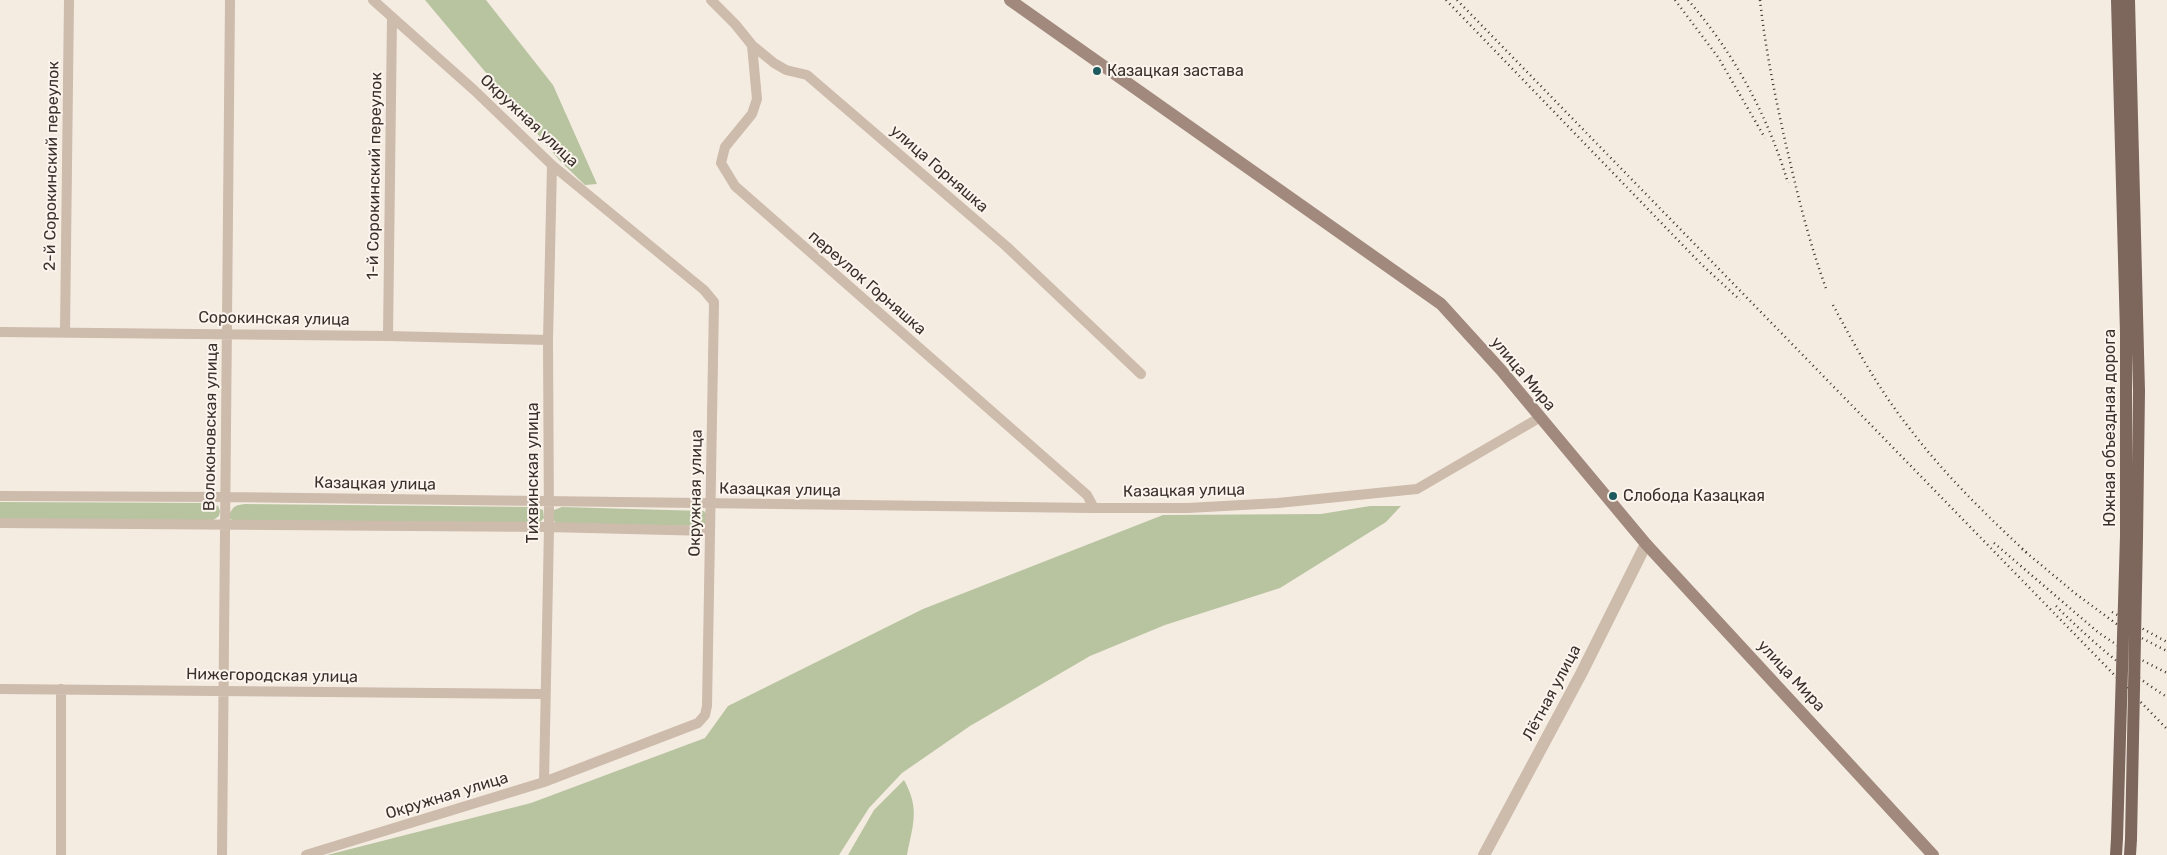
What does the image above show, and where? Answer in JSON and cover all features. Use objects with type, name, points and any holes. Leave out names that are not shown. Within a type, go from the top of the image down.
[{"type":"main road","name":"улица Мира","points":[[1010,0],[1442,304],[1501,370],[1539,418],[1646,544],[1933,855]]},
{"type":"main road","name":"Южная объездная дорога","points":[[2117,0],[2131,537],[2130,855]]},
{"type":"main road","name":"Южная объездная дорога","points":[[2116,855],[2138,381],[2129,0]]},
{"type":"street","name":"2-й Сорокинский переулок","points":[[65,332],[69,0]]},
{"type":"street","name":"Волоконовская улица","points":[[222,855],[230,0]]},
{"type":"street","name":"Окружная улица","points":[[306,855],[544,782],[698,723],[705,715],[714,302],[704,290],[552,165],[474,90],[373,0]]},
{"type":"street","name":"улица Горняшка","points":[[711,0],[735,24],[752,45],[774,64],[786,70],[807,75],[1006,246],[1141,374]]},
{"type":"street","name":"1-й Сорокинский переулок","points":[[388,336],[392,17]]},
{"type":"street","name":"переулок Горняшка","points":[[752,45],[757,100],[752,114],[725,147],[721,163],[735,186],[1086,495],[1094,508]]},
{"type":"street","name":"Тихвинская улица","points":[[544,782],[548,527],[548,340],[552,165]]},
{"type":"street","name":"Сорокинская улица","points":[[0,332],[228,333],[548,340]]},
{"type":"street","name":"Казацкая улица","points":[[0,496],[225,496],[548,502],[1188,508],[1278,503],[1417,489],[1539,418]]},
{"type":"street","points":[[0,524],[548,527],[709,531]]},
{"type":"street","name":"Лётная улица","points":[[1484,855],[1581,674],[1646,544]]},
{"type":"street","name":"Нижегородская улица","points":[[0,689],[544,694]]},
{"type":"street","points":[[61,689],[61,855]]},
{"type":"green space","points":[[425,0],[486,0],[553,85],[597,184],[585,185],[560,161]]},
{"type":"green space","points":[[0,502],[211,503],[218,506],[220,511],[219,516],[212,521],[0,520]]},
{"type":"green space","points":[[245,504],[534,507],[543,510],[544,518],[539,523],[239,522],[230,519],[229,515],[233,508]]},
{"type":"green space","points":[[1370,506],[1401,506],[1386,522],[1280,588],[1165,625],[1090,656],[970,726],[902,773],[869,808],[839,855],[327,855],[531,803],[705,738],[728,706],[923,609],[1163,515],[1321,514]]},
{"type":"green space","points":[[562,507],[704,511],[707,515],[707,524],[696,526],[556,523],[551,517],[554,510]]},
{"type":"green space","points":[[904,780],[914,808],[913,825],[907,855],[848,855],[874,810]]},
{"type":"railway","points":[[1446,0],[1701,264],[1740,300]]},
{"type":"railway","points":[[1457,0],[2167,729]]},
{"type":"railway","points":[[1675,0],[1718,57],[1765,138]]},
{"type":"railway","points":[[1688,0],[1705,20],[1748,86],[1780,158],[1788,183]]},
{"type":"railway","points":[[1760,0],[1764,34],[1784,136],[1808,233],[1827,291]]},
{"type":"railway","points":[[1833,305],[1877,382],[1920,442],[1964,492],[2027,553]]},
{"type":"railway","points":[[1994,543],[2099,633],[2132,655],[2167,673]]},
{"type":"railway","points":[[2022,549],[2076,594],[2122,628],[2167,651]]},
{"type":"railway","points":[[2056,606],[2082,631],[2137,677],[2167,697]]},
{"type":"railway","points":[[2112,612],[2167,642]]},
{"type":"place","name":"Казацкая застава","points":[[1097,71]]},
{"type":"place","name":"Слобода Казацкая","points":[[1613,496]]}]
